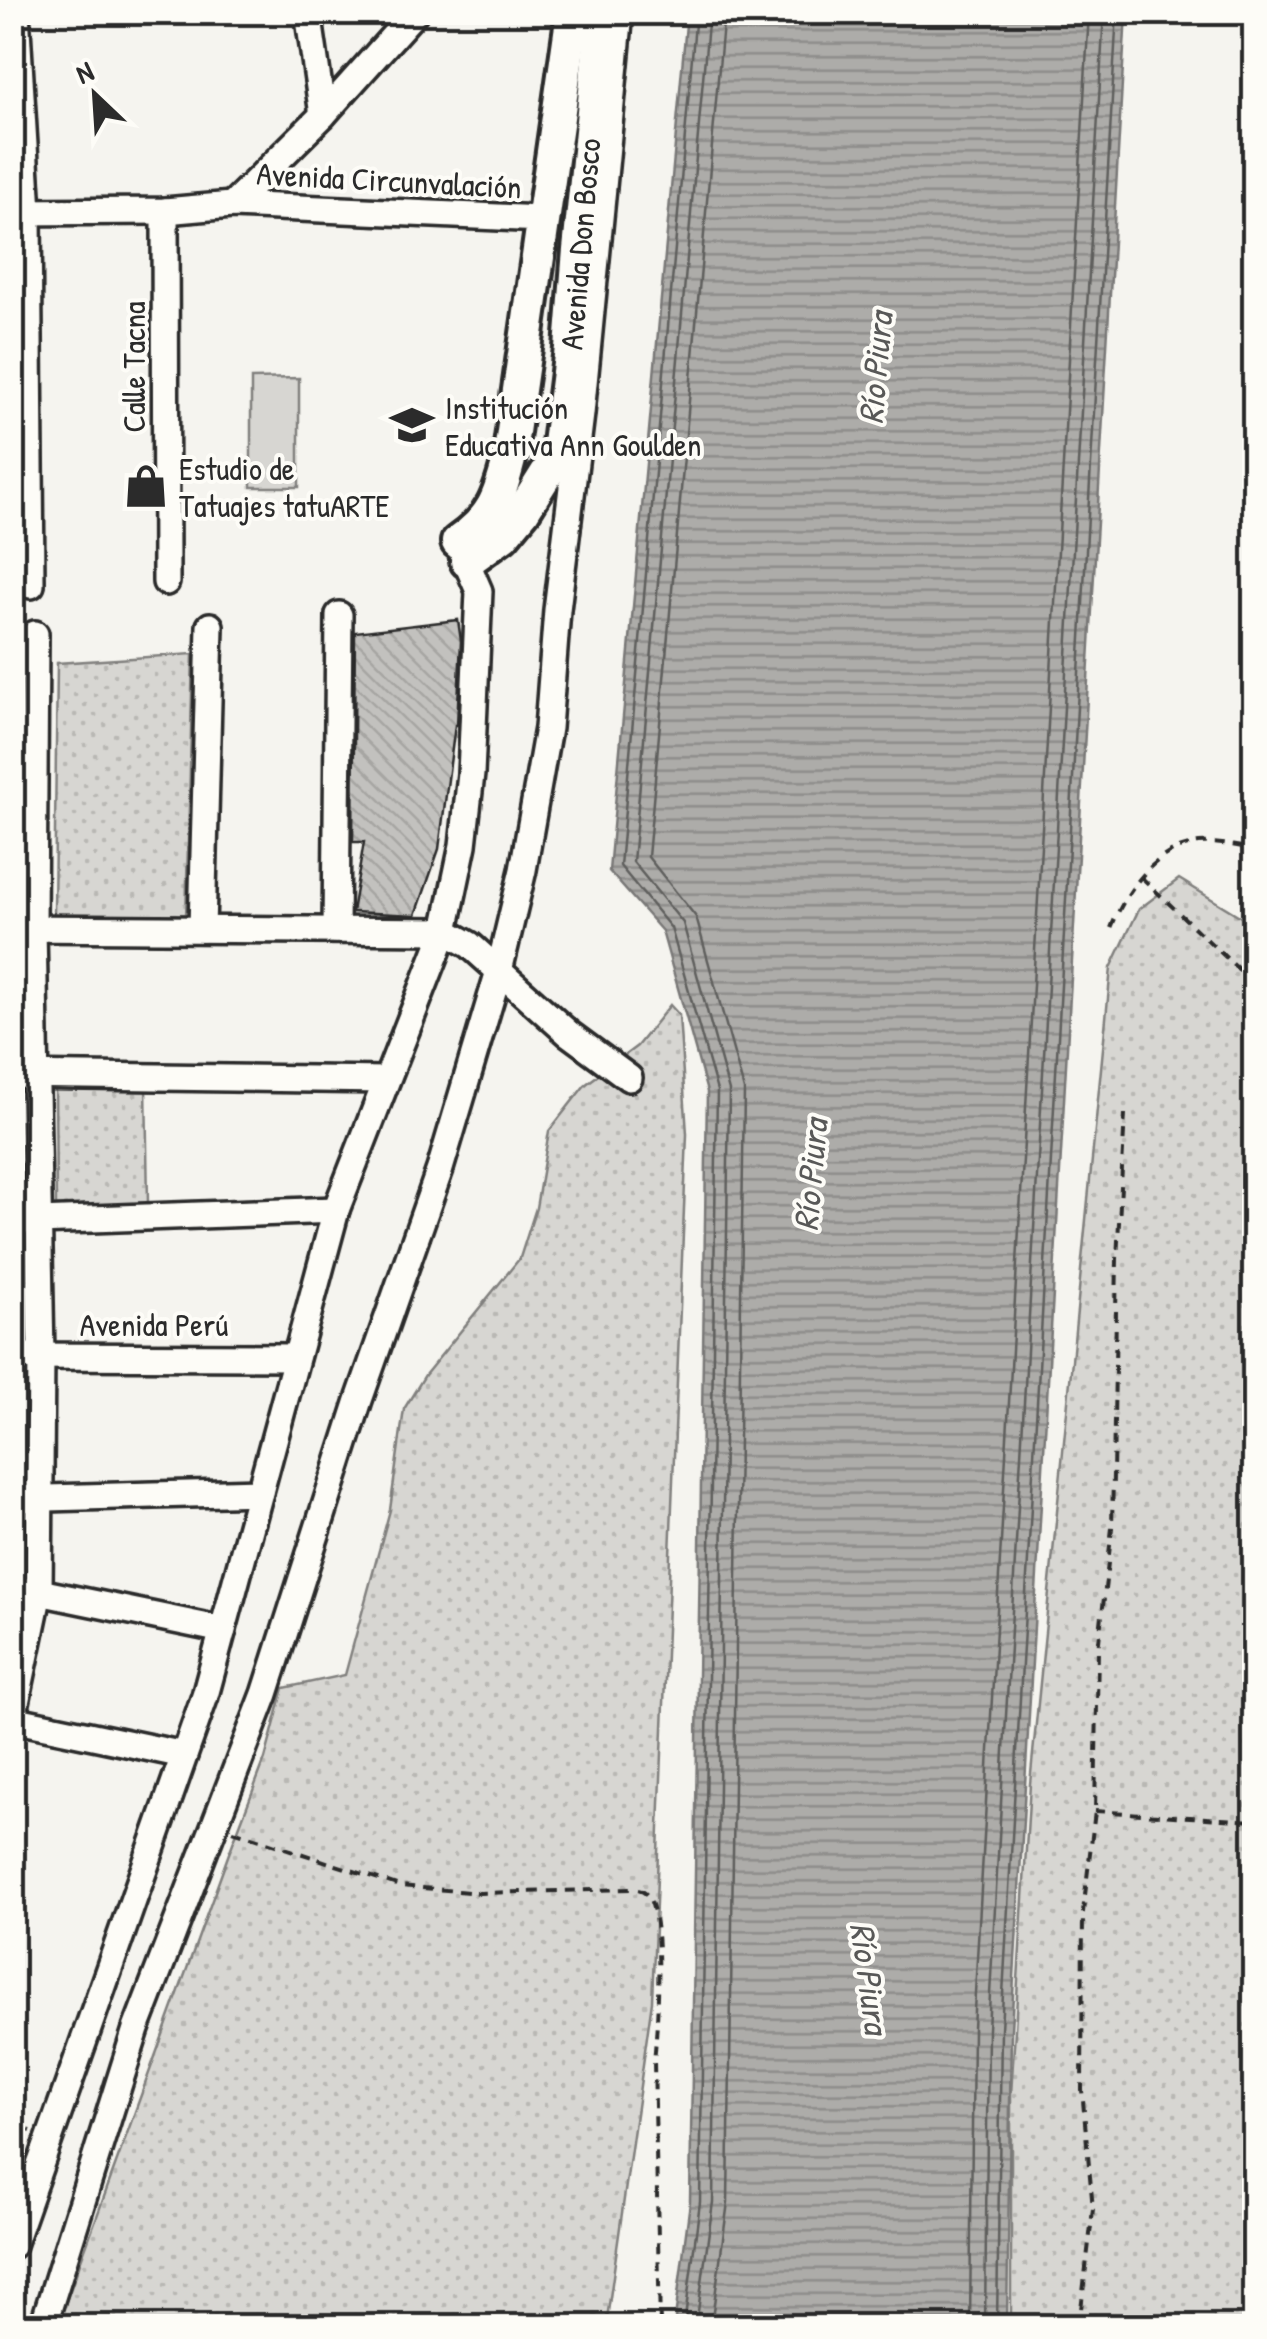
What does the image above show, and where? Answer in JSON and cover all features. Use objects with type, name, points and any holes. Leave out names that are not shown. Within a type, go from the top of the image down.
[{"type":"main road","name":"Avenida Don Bosco","points":[[462,551],[502,489],[509,460],[573,12]]},
{"type":"main road","name":"Avenida Don Bosco","points":[[462,551],[503,535],[554,463],[559,444],[572,348],[603,12]]},
{"type":"street","points":[[16,12],[31,586]]},
{"type":"street","points":[[308,12],[324,116]]},
{"type":"street","name":"Avenida Circunvalación","points":[[232,205],[324,116],[415,12]]},
{"type":"street","points":[[43,2326],[136,2029],[265,1694],[440,1169],[498,971],[523,870],[548,728],[620,12]]},
{"type":"street","name":"Avenida Circunvalación","points":[[20,212],[166,211],[232,205],[542,219]]},
{"type":"street","name":"Calle Tacna","points":[[166,211],[166,582]]},
{"type":"street","points":[[12,2245],[205,1696],[336,1210],[446,930],[464,844],[471,774],[479,591],[462,551]]},
{"type":"street","points":[[336,930],[339,615]]},
{"type":"street","points":[[202,929],[210,626]]},
{"type":"street","points":[[35,634],[23,798],[22,928],[25,1221],[41,1356],[25,1499],[39,1592],[13,1720],[184,1755]]},
{"type":"street","points":[[22,928],[446,930],[470,945],[568,1033],[629,1078]]},
{"type":"street","points":[[24,1075],[386,1080]]},
{"type":"street","points":[[25,1221],[336,1210]]},
{"type":"street","name":"Avenida Perú","points":[[12,1356],[296,1356]]},
{"type":"street","points":[[25,1499],[260,1492]]},
{"type":"street","points":[[12,1590],[39,1592],[222,1630]]},
{"type":"path","points":[[1111,928],[1120,906],[1140,877],[1166,855],[1198,843],[1254,849]]},
{"type":"path","points":[[1140,877],[1254,984]]},
{"type":"path","points":[[1079,2326],[1093,2210],[1082,2090],[1083,1912],[1095,1812],[1098,1650],[1112,1528],[1116,1259],[1125,1114]]},
{"type":"path","points":[[1095,1812],[1254,1822]]},
{"type":"path","points":[[214,1825],[400,1886],[480,1893],[632,1889],[648,1896],[656,1926],[657,1959],[654,2062],[660,2326]]},
{"type":"shaded area","points":[[299,378],[299,487],[251,487],[251,379]]},
{"type":"shaded area","points":[[193,654],[186,919],[54,915],[57,663]]},
{"type":"shaded area","points":[[1179,879],[1254,925],[1254,2326],[1011,2326],[1011,2095],[1030,1784],[1111,968],[1139,909]]},
{"type":"shaded area","points":[[670,1005],[679,1015],[687,1134],[652,2001],[606,2326],[57,2326],[265,1759],[284,1688],[345,1675],[390,1510],[404,1409],[425,1375],[520,1258],[536,1208],[549,1131],[585,1085],[637,1046]]},
{"type":"shaded area","points":[[146,1084],[148,1205],[56,1206],[55,1086]]},
{"type":"water","name":"Río Piura","points":[[687,13],[1126,13],[1011,2030],[1007,2326],[674,2326],[690,2202],[707,1092],[662,931],[609,871]]},
{"type":"building","points":[[458,620],[461,641],[457,725],[439,849],[416,915],[352,912],[364,842],[353,842],[355,632]]},
{"type":"place","name":"Institución Educativa Ann Goulden","points":[[412,425]]},
{"type":"place","name":"Estudio de Tatuajes tatuARTE","points":[[146,486]]}]
